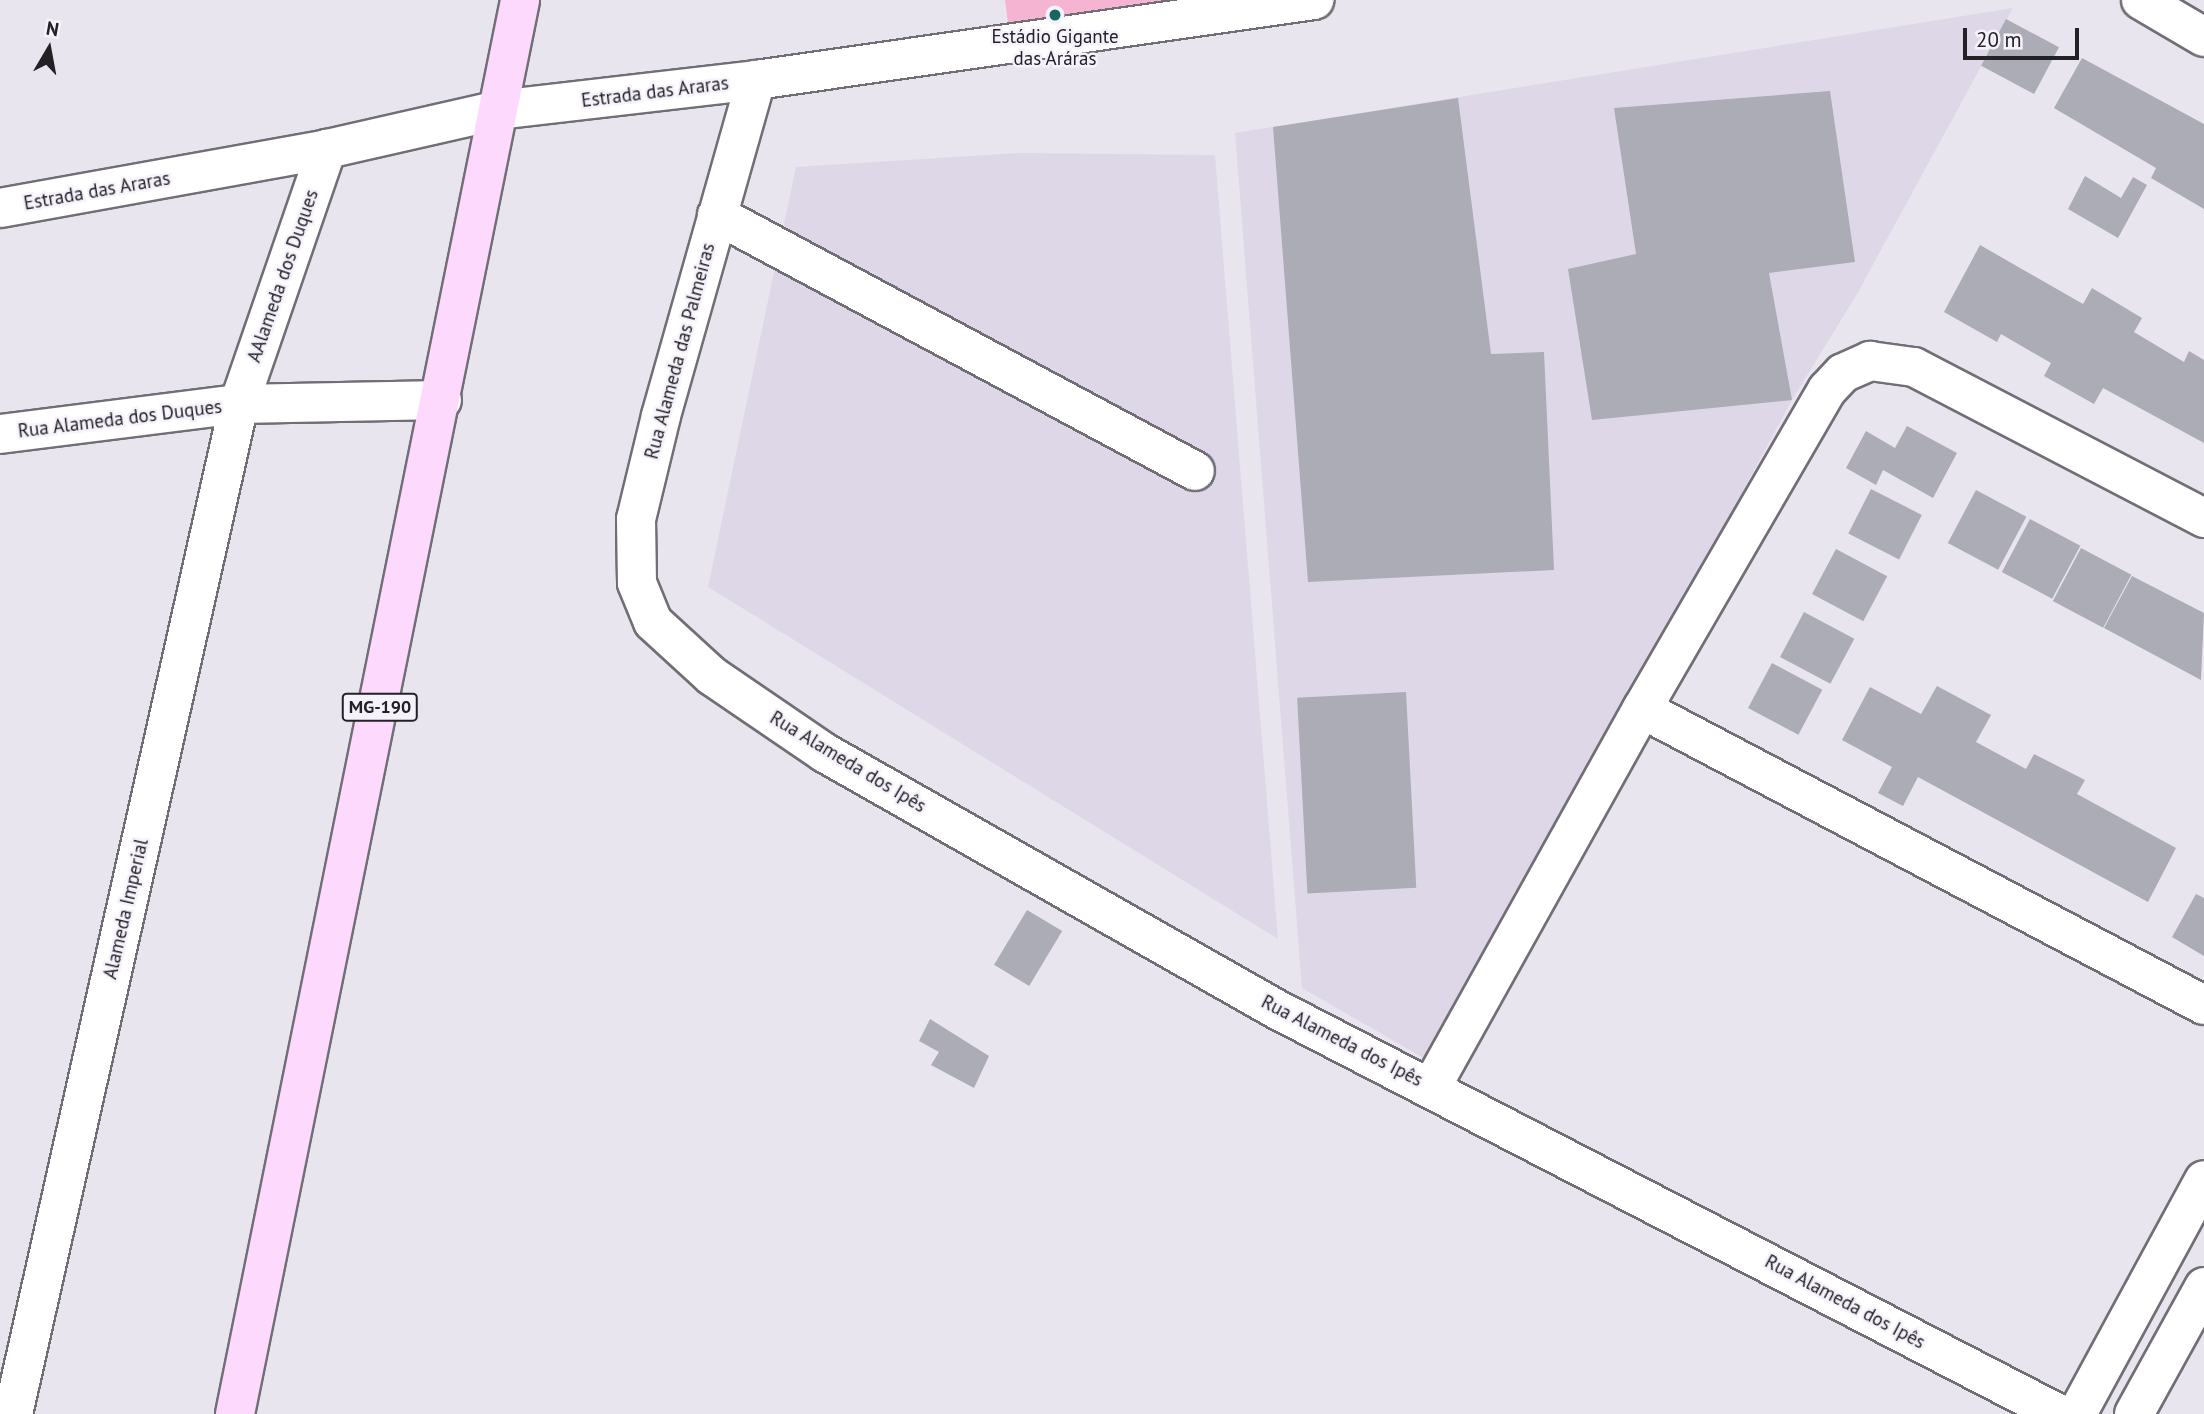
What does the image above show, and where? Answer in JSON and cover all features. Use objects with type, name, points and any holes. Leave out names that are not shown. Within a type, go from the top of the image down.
[{"type":"main road","name":"MG-190","points":[[235,1414],[442,400],[520,0]]},
{"type":"street","name":"Estrada das Araras","points":[[0,208],[327,149],[498,110],[757,80],[1314,0]]},
{"type":"street","points":[[2141,0],[2204,37]]},
{"type":"street","name":"Rua Alameda das Palmeiras","points":[[653,622],[638,583],[636,519],[717,215],[757,80]]},
{"type":"street","name":"AAlameda dos Duques","points":[[239,404],[327,149]]},
{"type":"street","points":[[717,215],[1195,471]]},
{"type":"street","points":[[1432,1086],[1642,709],[1827,390],[1843,373],[1870,361],[1898,363],[1934,376],[2204,518]]},
{"type":"street","name":"Rua Alameda dos Duques","points":[[0,434],[239,404],[442,400]]},
{"type":"street","name":"Alameda Imperial","points":[[13,1414],[239,404]]},
{"type":"street","name":"Rua Alameda dos Ipês","points":[[653,622],[712,676],[825,753],[1276,1009],[1432,1086],[2059,1414]]},
{"type":"street","points":[[1642,709],[2204,1005]]},
{"type":"street","points":[[2077,1414],[2204,1180]]},
{"type":"street","points":[[2134,1414],[2204,1287]]},
{"type":"shaded area","name":"Estádio Gigante das Aráras","points":[[1005,0],[1196,0],[1009,30]]},
{"type":"shaded area","points":[[2013,8],[1857,294],[1792,400],[1434,1064],[1302,988],[1235,133]]},
{"type":"shaded area","points":[[1019,153],[1215,155],[1278,939],[708,587],[796,167]]},
{"type":"building","points":[[2006,19],[2059,47],[2034,94],[1981,66]]},
{"type":"building","points":[[2082,58],[2204,124],[2204,209],[2151,178],[2156,168],[2054,108]]},
{"type":"building","points":[[1830,91],[1855,262],[1769,273],[1792,400],[1592,420],[1568,269],[1636,254],[1614,108]]},
{"type":"building","points":[[1458,98],[1491,354],[1544,352],[1554,570],[1308,582],[1273,127]]},
{"type":"building","points":[[2085,176],[2121,198],[2133,177],[2147,185],[2118,238],[2068,209]]},
{"type":"building","points":[[1980,245],[2083,304],[2092,288],[2142,318],[2134,332],[2184,362],[2189,351],[2204,360],[2204,443],[2103,388],[2094,404],[2044,376],[2051,363],[2001,334],[1997,342],[1944,312]]},
{"type":"building","points":[[1907,426],[1957,453],[1933,498],[1883,470],[1876,485],[1846,468],[1866,431],[1895,448]]},
{"type":"building","points":[[1871,489],[1922,515],[1899,559],[1848,534]]},
{"type":"building","points":[[1976,490],[2026,517],[1998,570],[1948,543]]},
{"type":"building","points":[[2030,519],[2080,546],[2052,599],[2002,572]]},
{"type":"building","points":[[2081,548],[2131,575],[2103,628],[2053,601]]},
{"type":"building","points":[[1836,549],[1887,576],[1863,621],[1812,594]]},
{"type":"building","points":[[2132,576],[2204,613],[2201,680],[2104,628]]},
{"type":"building","points":[[1804,612],[1854,639],[1830,684],[1780,657]]},
{"type":"building","points":[[1772,663],[1822,690],[1798,735],[1748,708]]},
{"type":"building","points":[[1937,686],[1991,715],[1976,742],[2026,769],[2034,754],[2085,780],[2077,794],[2176,848],[2148,902],[1918,777],[1903,806],[1878,793],[1892,767],[1842,740],[1870,687],[1921,714]]},
{"type":"building","points":[[1406,692],[1416,888],[1307,893],[1297,698]]},
{"type":"building","points":[[2196,894],[2204,898],[2204,956],[2172,937]]},
{"type":"building","points":[[1027,910],[1062,931],[1029,986],[994,965]]},
{"type":"building","points":[[930,1019],[989,1056],[974,1088],[931,1065],[939,1052],[919,1041]]},
{"type":"place","name":"Estádio Gigante das Aráras","points":[[1055,15]]}]
